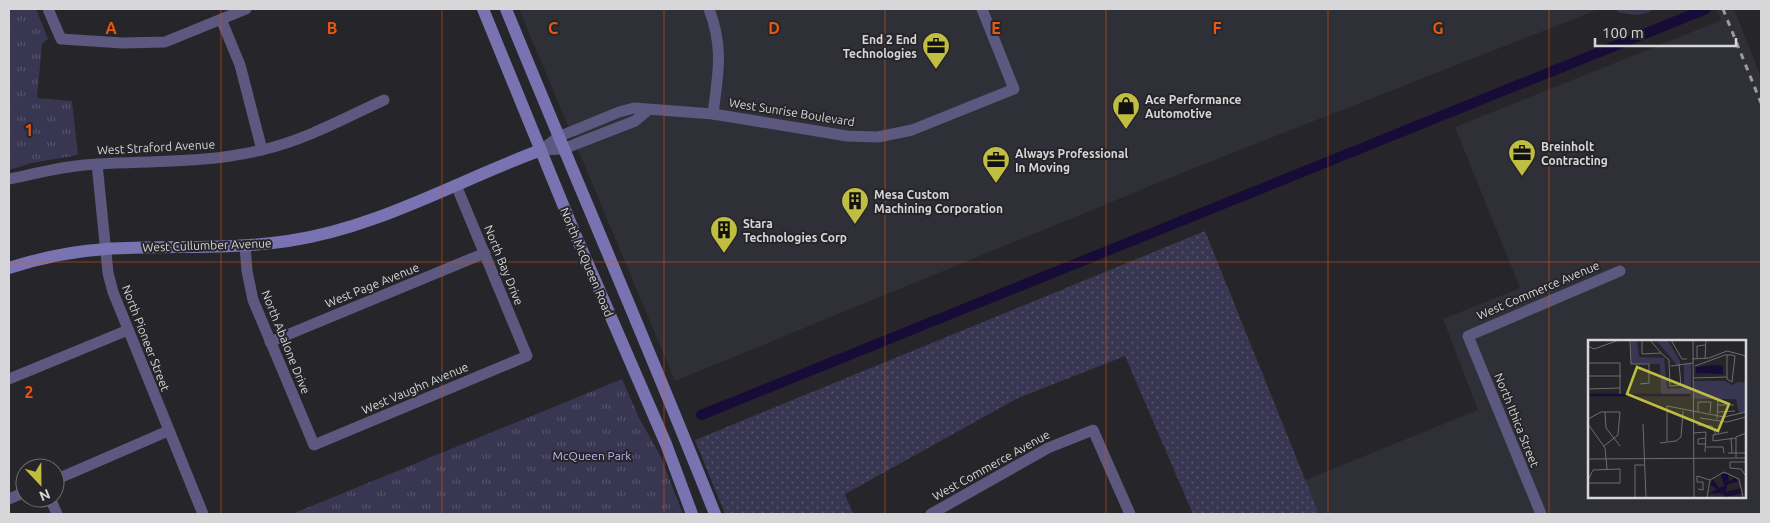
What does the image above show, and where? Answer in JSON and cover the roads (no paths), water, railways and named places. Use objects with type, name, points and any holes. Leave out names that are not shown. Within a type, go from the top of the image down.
[{"type":"main road","name":"North McQueen Road","points":[[483,9],[575,234],[662,436],[692,514]]},
{"type":"main road","name":"North McQueen Road","points":[[506,9],[563,149],[682,428],[715,514]]},
{"type":"main road","name":"West Cullumber Avenue","points":[[9,268],[77,252],[105,249],[245,246],[288,241],[344,229],[369,222],[541,150]]},
{"type":"main road","points":[[662,436],[682,428]]},
{"type":"street","points":[[48,9],[61,39],[122,43],[165,42],[246,9]]},
{"type":"street","points":[[709,9],[717,33],[720,54],[713,114]]},
{"type":"street","name":"West Sunrise Boulevard","points":[[541,150],[558,136],[634,108],[713,114],[846,136],[878,137],[912,130],[1014,89],[982,9]]},
{"type":"street","points":[[221,19],[240,65],[262,150]]},
{"type":"street","name":"West Straford Avenue","points":[[9,179],[56,169],[97,164],[159,163],[213,159],[262,150],[310,134],[384,100]]},
{"type":"street","points":[[541,150],[563,149],[635,121],[648,110]]},
{"type":"street","name":"North Pioneer Street","points":[[97,164],[110,283],[203,514]]},
{"type":"street","name":"North Bay Drive","points":[[456,185],[527,356]]},
{"type":"street","name":"North Abalone Drive","points":[[245,246],[247,271],[253,300],[314,445]]},
{"type":"street","name":"West Page Avenue","points":[[270,342],[485,253]]},
{"type":"street","name":"West Commerce Avenue","points":[[1468,336],[1620,271]]},
{"type":"street","points":[[9,379],[128,330]]},
{"type":"street","name":"North Ithica Street","points":[[1468,336],[1541,514]]},
{"type":"street","name":"West Vaughn Avenue","points":[[314,445],[527,356]]},
{"type":"street","name":"West Commerce Avenue","points":[[931,514],[1048,448],[1093,430],[1130,514]]},
{"type":"street","points":[[65,476],[168,431]]},
{"type":"waterway","points":[[701,415],[1706,9]]},
{"type":"railway","points":[[1723,9],[1761,103]]},
{"type":"place","name":"End 2 End Technologies","points":[[936,70]]},
{"type":"place","name":"Ace Performance Automotive","points":[[1126,130]]},
{"type":"place","name":"Breinholt Contracting","points":[[1522,177]]},
{"type":"place","name":"Always Professional In Moving","points":[[996,184]]},
{"type":"place","name":"Mesa Custom Machining Corporation","points":[[855,225]]},
{"type":"place","name":"Stara Technologies Corp","points":[[724,254]]},
{"type":"park label","name":"McQueen Park","points":[[592,455]]}]
